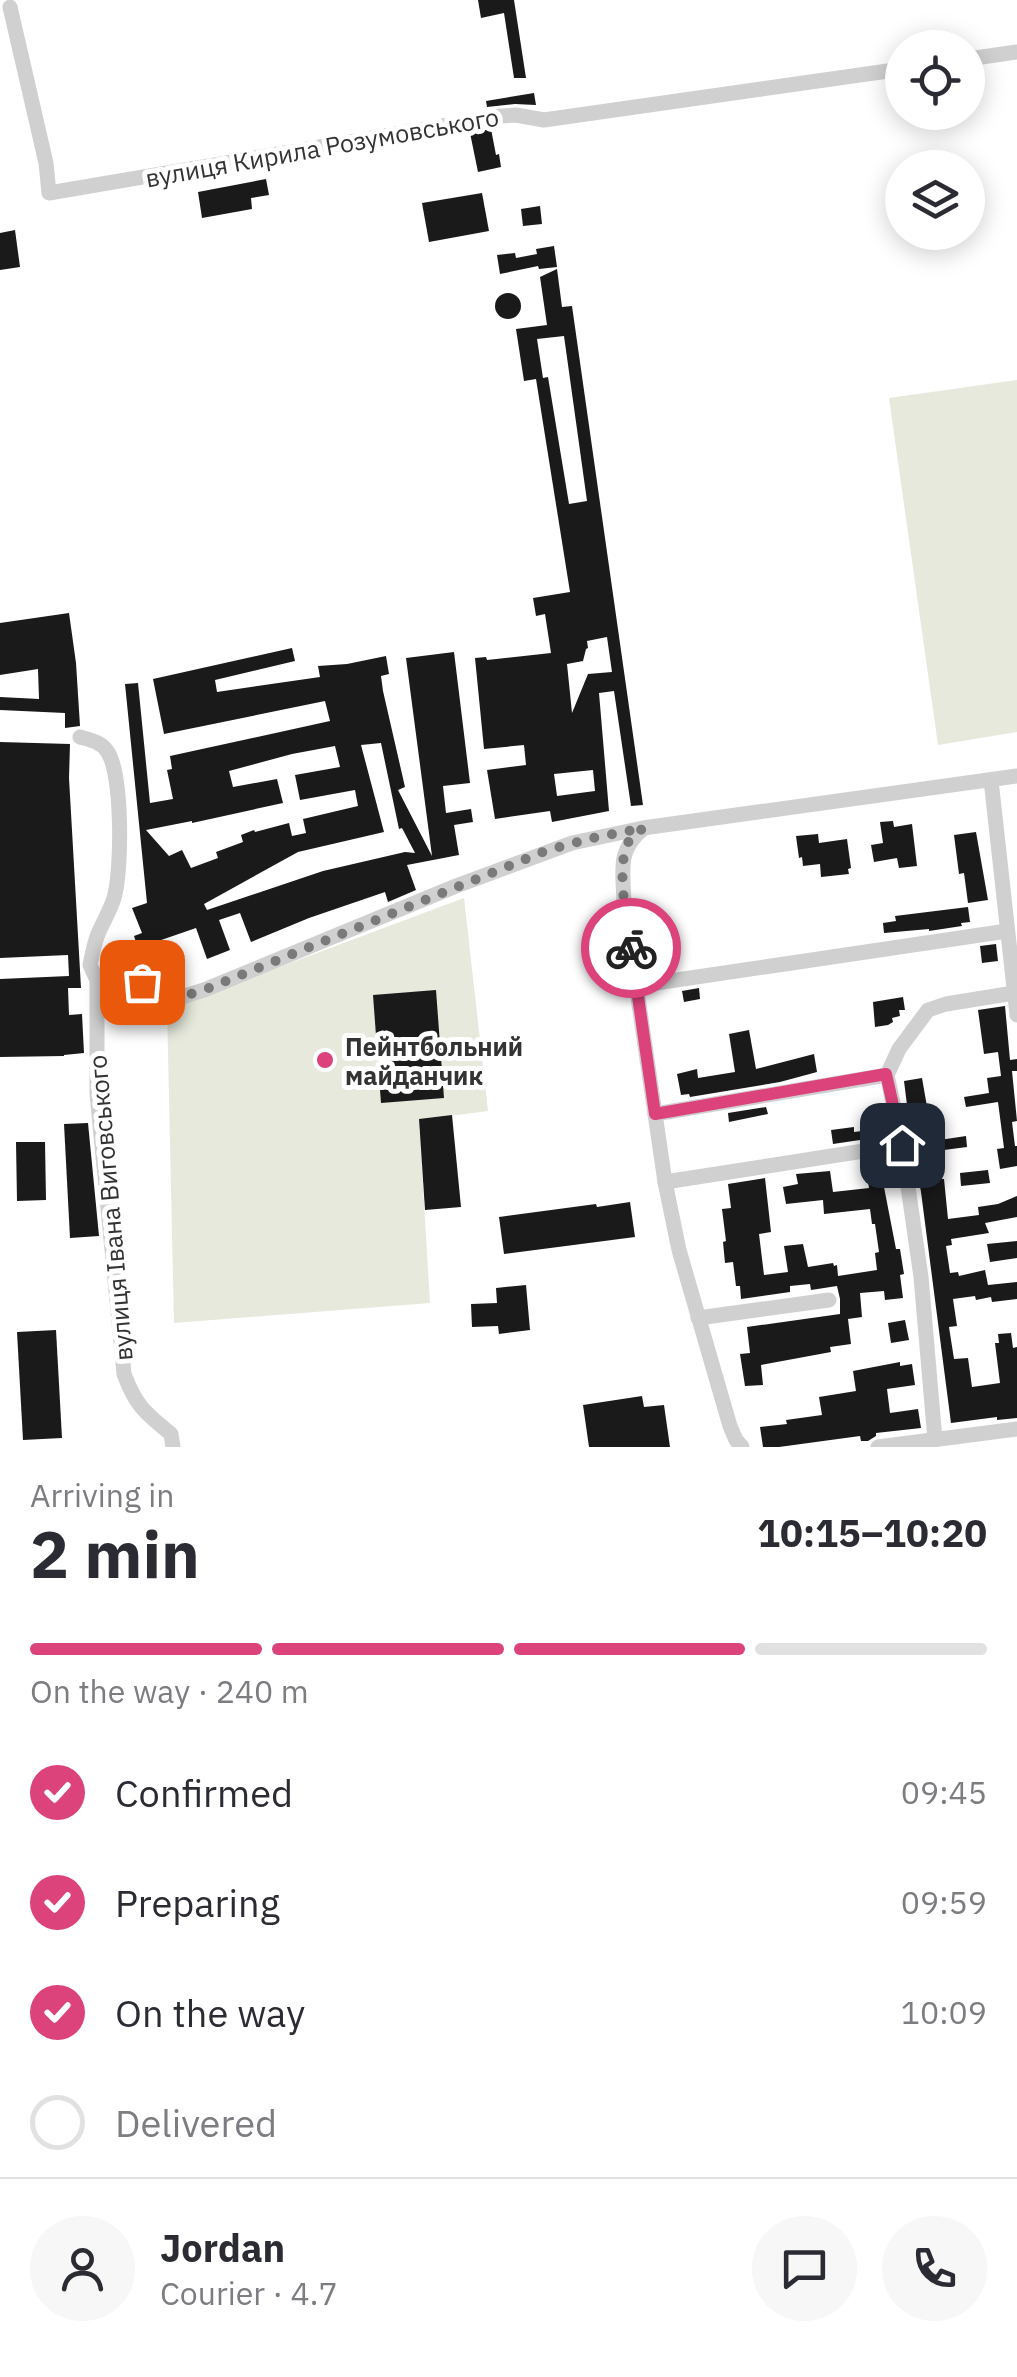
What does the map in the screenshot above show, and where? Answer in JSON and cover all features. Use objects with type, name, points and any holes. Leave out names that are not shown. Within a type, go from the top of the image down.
[{"type":"street","name":"вулиця Кирила Розумовського","points":[[10,7],[46,163],[49,193],[501,116],[544,120],[885,71]]},
{"type":"street","points":[[985,57],[1017,52]]},
{"type":"street","name":"вулиця Івана Виговського","points":[[80,737],[106,748],[116,774],[119,816],[114,900],[97,936],[90,965],[98,980],[97,1094],[124,1374],[131,1394],[144,1412],[172,1434],[173,1447]]},
{"type":"street","points":[[98,980],[126,978],[142,982],[162,996],[178,998],[548,850],[593,838],[1017,776]]},
{"type":"street","points":[[991,780],[1017,1014]]},
{"type":"street","points":[[644,828],[630,838],[623,856],[624,902],[655,1114],[679,1250],[730,1426],[742,1447]]},
{"type":"street","points":[[636,986],[1007,931]]},
{"type":"street","points":[[935,1440],[921,1277],[902,1145],[886,1074],[899,1048],[928,1010],[1014,993]]},
{"type":"street","points":[[655,1114],[886,1074]]},
{"type":"street","points":[[666,1182],[902,1145]]},
{"type":"street","points":[[698,1318],[830,1300]]},
{"type":"street","points":[[878,1447],[1017,1429]]},
{"type":"shaded area","points":[[1017,380],[1017,732],[938,745],[889,398]]},
{"type":"shaded area","name":"Пейнтбольний майданчик","points":[[464,898],[488,1111],[419,1120],[430,1303],[174,1323],[167,1009]]},
{"type":"building","points":[[478,0],[514,0],[526,78],[514,78],[504,13],[481,18]]},
{"type":"building","points":[[534,93],[536,105],[487,107],[486,101]]},
{"type":"building","points":[[491,129],[501,167],[478,172],[470,133]]},
{"type":"building","points":[[266,179],[269,195],[251,198],[252,209],[202,218],[198,192]]},
{"type":"building","points":[[482,193],[489,231],[429,242],[422,203]]},
{"type":"building","points":[[540,206],[542,224],[523,226],[521,209]]},
{"type":"building","points":[[15,230],[20,267],[0,270],[0,233]]},
{"type":"building","points":[[554,246],[557,267],[538,266],[500,274],[497,255],[515,253],[516,258]]},
{"type":"building","points":[[557,269],[562,307],[572,306],[643,805],[631,806],[614,691],[599,693],[609,811],[552,822],[550,811],[495,819],[487,770],[526,765],[524,745],[484,749],[475,658],[551,653],[545,614],[536,616],[533,598],[570,592],[536,379],[524,381],[516,329],[547,325],[540,277]],"holes":[[[564,336],[587,501],[569,504],[548,377],[543,378],[537,339]],[[607,637],[612,672],[588,674],[572,713],[567,664],[583,661],[587,641]],[[593,770],[595,791],[557,796],[554,774]]]},
{"type":"building","points":[[508,293],[517,297],[521,306],[517,315],[508,319],[499,315],[495,306],[499,297]]},
{"type":"building","points":[[69,613],[80,726],[65,728],[65,713],[0,710],[0,697],[39,699],[38,669],[0,675],[0,623]]},
{"type":"building","points":[[292,648],[295,661],[215,680],[217,692],[320,677],[318,666],[386,656],[389,674],[381,676],[383,691],[405,787],[398,790],[432,856],[406,658],[454,652],[470,783],[443,786],[446,813],[471,809],[473,822],[454,825],[459,855],[407,865],[416,890],[388,902],[385,892],[251,942],[240,913],[219,920],[230,950],[207,959],[196,928],[138,948],[134,936],[142,933],[132,908],[147,903],[125,684],[138,683],[150,803],[173,799],[167,770],[172,769],[170,756],[330,721],[325,701],[164,734],[153,679]],"holes":[[[381,743],[399,829],[402,828],[415,853],[323,871],[207,910],[204,904],[298,852],[384,832],[361,745]],[[335,746],[340,767],[295,775],[300,800],[355,790],[358,806],[303,819],[306,833],[292,836],[289,823],[254,830],[241,835],[243,842],[216,852],[218,858],[191,868],[182,850],[169,856],[146,830],[283,803],[277,779],[233,787],[229,771]]]},
{"type":"building","points":[[0,742],[70,744],[81,988],[68,988],[69,1015],[82,1014],[84,1053],[0,1057],[0,979],[69,976],[68,955],[0,958]]},
{"type":"building","points":[[893,821],[894,827],[912,824],[917,866],[899,868],[897,858],[874,862],[871,845],[883,843],[880,822]]},
{"type":"building","points":[[976,832],[988,900],[968,903],[954,835]]},
{"type":"building","points":[[818,834],[819,843],[847,839],[849,874],[821,877],[820,864],[803,866],[796,836]]},
{"type":"building","points":[[968,907],[970,922],[961,923],[962,926],[884,933],[883,923],[896,921],[895,916]]},
{"type":"building","points":[[996,944],[998,961],[982,963],[980,946]]},
{"type":"building","points":[[699,988],[700,999],[684,1002],[682,991]]},
{"type":"building","points":[[436,990],[444,1098],[381,1103],[373,995]]},
{"type":"building","points":[[903,997],[905,1010],[899,1010],[900,1016],[892,1018],[888,1025],[875,1027],[873,1002]]},
{"type":"building","points":[[1005,1006],[1010,1060],[1017,1059],[1017,1071],[1012,1071],[1017,1121],[1012,1122],[1017,1166],[1000,1169],[997,1149],[1004,1148],[998,1102],[966,1107],[964,1097],[989,1093],[987,1078],[1001,1076],[998,1052],[984,1054],[978,1010]]},
{"type":"building","points":[[749,1030],[756,1069],[814,1054],[817,1072],[780,1082],[690,1097],[681,1095],[677,1074],[697,1069],[698,1078],[735,1072],[729,1034]]},
{"type":"building","points":[[922,1078],[933,1141],[966,1136],[967,1147],[936,1151],[940,1179],[944,1179],[948,1219],[979,1215],[978,1207],[1017,1196],[1017,1217],[985,1223],[989,1233],[951,1239],[952,1245],[946,1246],[950,1273],[958,1272],[959,1276],[985,1270],[988,1285],[1017,1282],[1017,1299],[953,1299],[957,1326],[949,1327],[954,1359],[968,1358],[972,1387],[1000,1383],[995,1343],[999,1343],[998,1334],[1011,1333],[1013,1348],[1017,1347],[1017,1418],[951,1423],[921,1192],[905,1105],[904,1081]]},
{"type":"building","points":[[766,1107],[768,1114],[729,1122],[728,1113]]},
{"type":"building","points":[[452,1115],[461,1207],[425,1210],[419,1119]]},
{"type":"building","points":[[88,1123],[99,1236],[70,1238],[64,1124]]},
{"type":"building","points":[[854,1127],[854,1132],[886,1128],[887,1136],[833,1144],[831,1130]]},
{"type":"building","points":[[16,1142],[45,1142],[46,1200],[17,1201]]},
{"type":"building","points":[[885,1166],[888,1187],[884,1187],[904,1274],[900,1275],[903,1298],[885,1300],[884,1291],[860,1293],[862,1317],[848,1319],[851,1344],[830,1347],[831,1352],[761,1365],[763,1385],[745,1386],[740,1354],[750,1353],[747,1327],[840,1314],[840,1299],[837,1286],[811,1290],[810,1284],[790,1286],[790,1292],[741,1299],[733,1262],[725,1263],[722,1209],[731,1208],[728,1184],[765,1178],[771,1232],[759,1234],[764,1275],[788,1272],[784,1246],[803,1244],[808,1267],[833,1263],[837,1265],[838,1276],[877,1270],[875,1253],[879,1252],[870,1209],[824,1214],[823,1200],[786,1204],[783,1187],[798,1184],[796,1174],[830,1171],[833,1192],[869,1188],[866,1168]]},
{"type":"building","points":[[988,1170],[990,1183],[961,1186],[960,1173]]},
{"type":"building","points":[[630,1202],[635,1237],[504,1254],[499,1217]]},
{"type":"building","points":[[1017,1241],[1017,1258],[990,1262],[987,1244]]},
{"type":"building","points":[[526,1285],[530,1330],[499,1334],[498,1326],[472,1327],[471,1304],[497,1303],[496,1288]]},
{"type":"building","points":[[905,1320],[909,1340],[891,1343],[888,1323]]},
{"type":"building","points":[[56,1330],[62,1438],[23,1440],[17,1332]]},
{"type":"building","points":[[900,1362],[900,1366],[912,1364],[915,1385],[887,1389],[890,1413],[918,1409],[921,1428],[876,1433],[868,1441],[861,1441],[860,1436],[763,1447],[760,1427],[822,1415],[819,1397],[856,1391],[853,1371]]},
{"type":"building","points":[[642,1396],[644,1407],[664,1405],[670,1447],[589,1447],[583,1405]]},
{"type":"way so far","points":[[142,982],[162,996],[178,998],[548,850],[644,828],[630,838],[623,856],[631,948]]},
{"type":"place","name":"Пейнтбольний майданчик","points":[[325,1060]]},
{"type":"route","points":[[631,948],[655,1114],[886,1074],[902,1145]]}]
